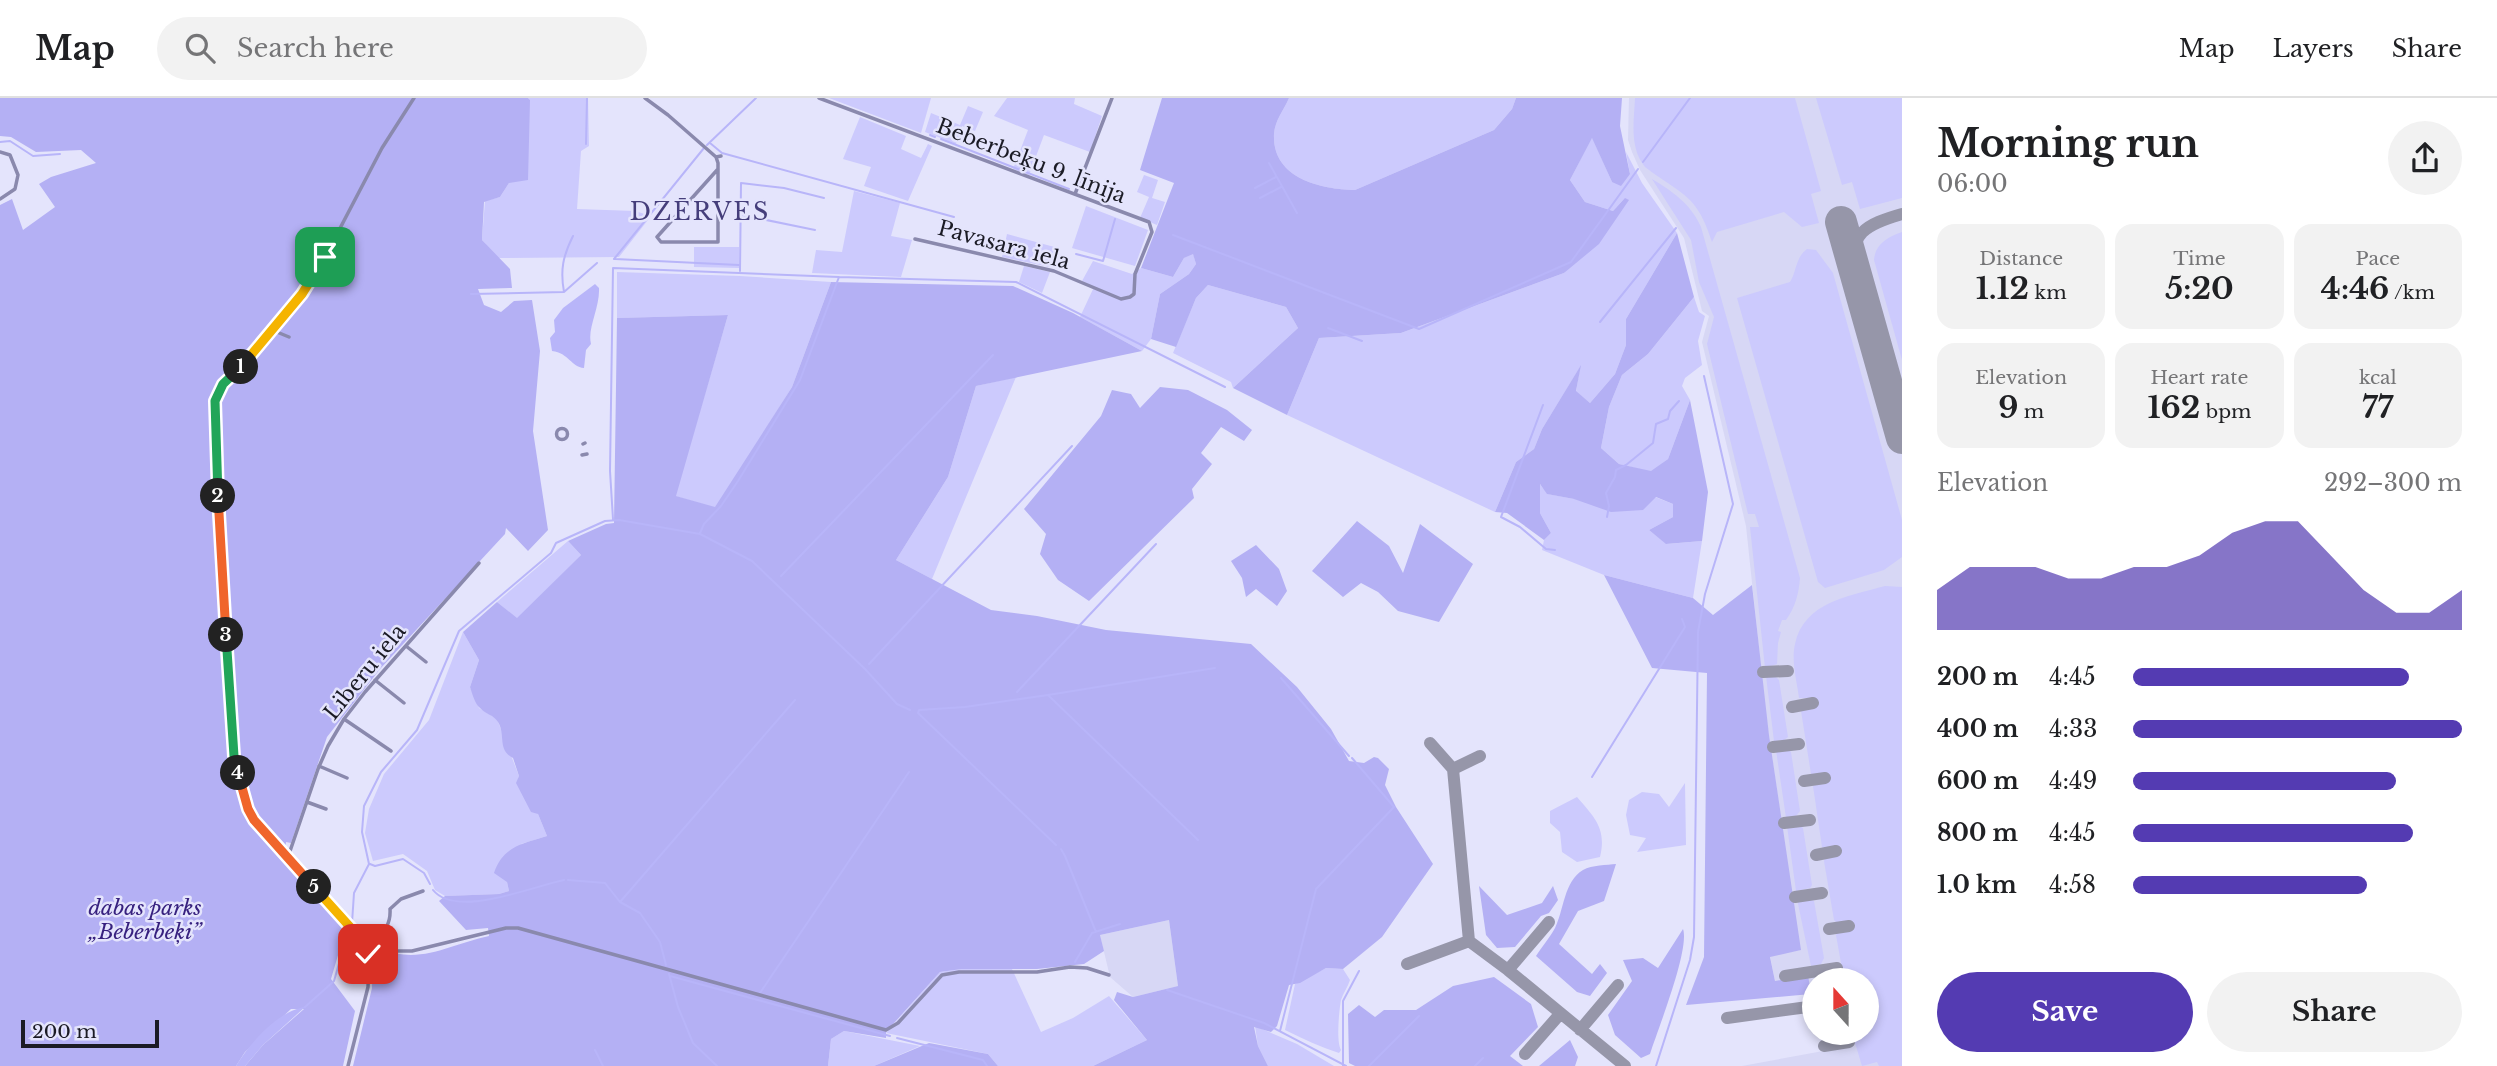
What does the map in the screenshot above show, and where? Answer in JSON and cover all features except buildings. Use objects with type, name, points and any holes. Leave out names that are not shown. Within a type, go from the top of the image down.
[{"type":"street","points":[[348,1066],[368,987],[370,967],[366,948],[254,820],[248,809],[234,756],[215,401],[223,384],[250,358],[302,294],[325,257],[382,148],[414,98]]},
{"type":"street","points":[[645,98],[718,157],[718,166],[718,242],[661,243],[657,237],[718,166]]},
{"type":"street","name":"Beberbeķu 9. līnija","points":[[819,98],[1149,222],[1152,226]]},
{"type":"street","points":[[1074,194],[1112,98]]},
{"type":"street","points":[[0,152],[10,155],[18,175],[15,188],[0,199]]},
{"type":"street","name":"Pavasara iela","points":[[915,239],[1054,271],[1121,299],[1134,293],[1135,274],[1152,226]]},
{"type":"street","points":[[272,330],[289,337]]},
{"type":"street","name":"Liberu iela","points":[[288,857],[319,766],[344,719],[479,563]]},
{"type":"street","points":[[405,646],[426,662]]},
{"type":"street","points":[[375,680],[404,703]]},
{"type":"street","points":[[344,719],[391,751]]},
{"type":"street","points":[[319,766],[347,778]]},
{"type":"street","points":[[307,802],[326,809]]},
{"type":"street","points":[[374,942],[388,927],[390,909],[401,899],[423,891]]},
{"type":"street","points":[[351,928],[395,951],[412,951],[506,928],[519,928],[886,1030],[898,1023],[942,975],[959,972],[1037,972],[1070,967],[1087,968],[1110,975]]},
{"type":"shaded area","points":[[528,98],[588,98],[589,146],[581,151],[577,209],[635,211],[651,216],[619,257],[498,258],[482,240],[485,201],[500,197],[509,183],[530,100]]},
{"type":"shaded area","points":[[829,98],[931,98],[921,133]]},
{"type":"shaded area","points":[[1007,98],[1075,98],[1074,104],[1102,116],[1090,152],[1044,135],[1029,175],[1013,169],[1028,130],[994,116]]},
{"type":"shaded area","points":[[1289,98],[1516,98],[1512,109],[1494,130],[1355,190],[1313,183],[1290,171],[1281,161],[1275,149],[1274,134]]},
{"type":"shaded area","points":[[1629,98],[1902,98],[1902,1066],[1742,1066],[1823,1051],[1822,1045],[1880,1045],[1880,968],[1802,968],[1802,976],[1775,981],[1770,956],[1800,950],[1766,715],[1746,526],[1702,342],[1709,316],[1702,311],[1684,238],[1640,170],[1628,140]]},
{"type":"shaded area","points":[[1635,98],[1795,98],[1821,191],[1811,194],[1819,223],[1802,227],[1784,212],[1717,232],[1712,242],[1694,205],[1679,190],[1645,167],[1640,159],[1634,134]]},
{"type":"shaded area","points":[[1816,98],[1902,98],[1902,198],[1860,209],[1852,182],[1842,185]]},
{"type":"shaded area","points":[[968,106],[983,112],[975,131],[962,126],[956,144],[925,132],[931,113],[960,125]]},
{"type":"shaded area","points":[[860,117],[906,136],[901,149],[921,158],[928,144],[932,146],[908,201],[864,186],[871,167],[843,159]]},
{"type":"shaded area","points":[[1592,137],[1612,182],[1630,174],[1626,152],[1642,183],[1677,233],[1626,319],[1626,345],[1615,374],[1590,403],[1576,392],[1580,367],[1542,429],[1534,449],[1516,462],[1495,512],[1287,415],[1319,338],[1401,333],[1564,273],[1625,198],[1613,211],[1585,202],[1570,180]]},
{"type":"shaded area","points":[[1144,175],[1158,180],[1152,198],[1165,202],[1157,225],[1140,218],[1149,197],[1137,192]]},
{"type":"shaded area","points":[[1652,179],[1674,193],[1701,227],[1800,578],[1794,605],[1786,620],[1782,620],[1778,631],[1781,632],[1777,664],[1765,668],[1750,527],[1759,527],[1755,514],[1748,514],[1707,344],[1714,317],[1699,282],[1691,240]]},
{"type":"shaded area","points":[[854,191],[900,203],[891,236],[912,240],[901,277],[812,273],[816,250],[842,252]]},
{"type":"shaded area","points":[[1086,206],[1148,230],[1135,266],[1072,248]]},
{"type":"shaded area","points":[[1902,232],[1902,360],[1874,260],[1883,242]]},
{"type":"shaded area","points":[[1007,234],[1058,248],[1050,267],[1002,257]]},
{"type":"shaded area","points":[[694,247],[739,247],[739,268],[694,267]]},
{"type":"shaded area","points":[[1807,249],[1816,250],[1833,273],[1902,520],[1902,557],[1884,570],[1825,588],[1818,582],[1737,298],[1790,282],[1800,256]]},
{"type":"shaded area","points":[[1193,253],[1196,264],[1189,274],[1160,294],[1151,339],[1142,351],[1080,317],[1094,287],[1082,281],[1093,261],[1132,274],[1141,268],[1173,277],[1184,258]]},
{"type":"shaded area","points":[[1024,266],[1050,272],[1042,293],[1019,282]]},
{"type":"shaded area","points":[[617,272],[831,282],[792,387],[716,508],[675,496],[728,315],[617,318]]},
{"type":"shaded area","points":[[595,284],[599,288],[599,295],[584,368],[552,351],[550,338],[555,332],[554,320],[563,308]]},
{"type":"shaded area","points":[[1208,285],[1286,307],[1298,328],[1233,388],[1231,382],[1173,353],[1196,298]]},
{"type":"shaded area","points":[[1694,297],[1699,312],[1705,316],[1698,341],[1702,365],[1685,378],[1682,386],[1690,400],[1668,459],[1651,472],[1619,464],[1601,448],[1609,407],[1622,375],[1648,354]]},
{"type":"shaded area","points":[[1016,377],[932,579],[896,560],[948,477],[976,386]]},
{"type":"shaded area","points":[[1539,483],[1548,494],[1574,499],[1655,497],[1673,504],[1673,517],[1649,530],[1667,544],[1702,541],[1693,598],[1604,575],[1542,550],[1544,540],[1551,533],[1540,513]]},
{"type":"shaded area","points":[[568,541],[581,555],[517,619],[497,602]]},
{"type":"shaded area","points":[[1885,586],[1902,587],[1902,1066],[1879,1066],[1877,1062],[1862,1066],[1856,1045],[1880,1045],[1880,968],[1842,968],[1836,935],[1837,932],[1851,929],[1849,921],[1837,923],[1834,920],[1824,861],[1825,858],[1839,855],[1837,847],[1822,847],[1813,786],[1827,781],[1825,773],[1811,774],[1801,711],[1815,707],[1813,698],[1799,698],[1794,664],[1795,644],[1808,619],[1818,610],[1843,598]]},
{"type":"shaded area","points":[[463,632],[479,660],[470,687],[479,708],[497,719],[519,776],[517,784],[538,814],[547,836],[521,844],[507,882],[509,891],[499,894],[445,896],[435,890],[427,871],[403,854],[373,861],[365,833],[369,809],[384,774],[429,720]]},
{"type":"shaded area","points":[[1774,675],[1779,680],[1788,737],[1774,741],[1766,676]]},
{"type":"shaded area","points":[[1786,748],[1791,752],[1800,811],[1796,816],[1786,818],[1776,750]]},
{"type":"shaded area","points":[[1685,783],[1686,845],[1637,852],[1646,838],[1630,835],[1626,815],[1629,800],[1642,792],[1659,794],[1669,807]]},
{"type":"shaded area","points":[[1577,797],[1598,824],[1602,847],[1600,857],[1577,862],[1562,852],[1560,832],[1550,823],[1550,811]]},
{"type":"shaded area","points":[[1797,824],[1803,828],[1812,885],[1810,888],[1796,891],[1787,826]]},
{"type":"shaded area","points":[[1797,899],[1814,901],[1824,958],[1821,964],[1811,966]]},
{"type":"shaded area","points":[[1169,920],[1178,986],[1133,997],[1110,977],[1100,935]]},
{"type":"shaded area","points":[[1326,968],[1343,969],[1350,980],[1340,1005],[1339,1053],[1285,1030],[1295,984]]},
{"type":"shaded area","points":[[1012,969],[1041,1032],[1073,1018],[1109,996],[1147,1040],[1093,1066],[998,1066],[988,1054],[886,1033],[940,972]]},
{"type":"shaded area","points":[[305,1007],[263,1045],[245,1066],[236,1066],[257,1038],[275,1021]]},
{"type":"shaded area","points":[[1255,1026],[1297,1044],[1334,1066],[1268,1066],[1258,1046]]},
{"type":"shaded area","points":[[844,1031],[920,1046],[874,1066],[828,1066],[831,1039]]},
{"type":"green space","name":"dabas parks „Beberbeķi”","points":[[0,98],[530,100],[528,180],[509,183],[500,197],[484,202],[482,240],[510,269],[512,288],[478,289],[484,305],[501,312],[514,301],[532,300],[540,351],[533,431],[548,530],[528,551],[506,528],[505,534],[380,669],[327,737],[291,843],[286,842],[284,859],[346,928],[331,979],[355,1011],[343,1066],[245,1066],[263,1045],[304,1009],[291,1009],[245,1052],[236,1066],[0,1066],[0,205],[12,199],[23,230],[55,207],[39,184],[51,177],[96,163],[81,150],[36,152],[11,137],[0,136]]},
{"type":"green space","points":[[1162,98],[1289,98],[1274,134],[1275,149],[1281,161],[1290,171],[1313,183],[1355,190],[1494,130],[1512,109],[1516,98],[1622,98],[1620,126],[1630,174],[1621,186],[1612,182],[1592,138],[1570,180],[1585,202],[1613,211],[1625,198],[1629,200],[1599,244],[1564,273],[1401,333],[1319,338],[1287,415],[1233,388],[1298,328],[1286,307],[1208,285],[1196,298],[1176,347],[1151,339],[1160,294],[1189,274],[1196,264],[1193,254],[1184,258],[1173,277],[1141,268],[1174,183],[1140,170]]},
{"type":"green space","points":[[1677,233],[1694,297],[1648,354],[1622,375],[1609,407],[1601,448],[1619,464],[1651,471],[1668,459],[1690,400],[1708,492],[1702,541],[1666,544],[1649,530],[1673,517],[1673,504],[1656,497],[1643,510],[1611,512],[1574,499],[1547,494],[1540,484],[1540,513],[1551,533],[1544,540],[1507,513],[1495,512],[1516,462],[1534,449],[1542,429],[1581,365],[1576,391],[1590,403],[1615,374],[1626,345],[1626,319]]},
{"type":"green space","points":[[831,282],[1013,286],[1073,313],[1142,351],[976,386],[948,477],[896,560],[991,610],[1106,630],[1251,644],[1297,687],[1331,729],[1349,761],[1364,763],[1374,757],[1389,769],[1385,785],[1433,864],[1382,937],[1343,969],[1326,968],[1300,983],[1289,985],[1277,1026],[1271,1032],[1254,1027],[1258,1046],[1268,1066],[1093,1066],[1147,1040],[1114,1000],[1117,992],[1133,997],[1178,986],[1169,920],[1100,935],[1104,951],[1084,964],[1037,969],[962,969],[940,972],[886,1032],[886,1038],[844,1031],[831,1039],[828,1066],[353,1066],[372,988],[373,956],[379,948],[408,955],[422,954],[489,936],[488,928],[466,930],[439,901],[445,896],[499,894],[509,891],[507,882],[494,873],[498,864],[514,847],[547,836],[538,814],[531,812],[516,783],[519,776],[513,758],[503,747],[498,722],[478,706],[474,698],[470,687],[479,660],[463,632],[497,602],[517,618],[581,555],[568,541],[614,523],[617,318],[728,315],[676,496],[715,507],[792,387]]},
{"type":"green space","points":[[1160,387],[1188,390],[1227,410],[1252,430],[1244,441],[1221,427],[1201,453],[1212,464],[1192,489],[1194,498],[1089,601],[1058,580],[1040,554],[1046,534],[1024,509],[1101,416],[1112,390],[1131,394],[1140,408]]},
{"type":"green space","points":[[1357,521],[1389,546],[1403,573],[1420,524],[1473,564],[1439,622],[1398,611],[1378,592],[1361,583],[1343,597],[1312,571]]},
{"type":"green space","points":[[1256,545],[1279,569],[1287,591],[1277,606],[1256,589],[1246,597],[1242,578],[1231,561]]},
{"type":"green space","points":[[1604,575],[1693,598],[1713,615],[1752,585],[1769,735],[1801,950],[1770,957],[1775,981],[1802,976],[1802,995],[1686,1005],[1704,957],[1707,673],[1652,668]]},
{"type":"green space","points":[[1616,864],[1604,901],[1578,911],[1559,944],[1592,974],[1600,964],[1607,973],[1590,996],[1577,992],[1536,956],[1555,928],[1568,888],[1577,875],[1591,867]]},
{"type":"green space","points":[[1479,886],[1507,915],[1542,903],[1553,886],[1558,900],[1549,913],[1541,916],[1515,947],[1497,948],[1486,935]]},
{"type":"green space","points":[[1683,929],[1682,953],[1672,990],[1650,1054],[1641,1058],[1615,1035],[1608,1015],[1632,981],[1623,960],[1643,958],[1658,968]]},
{"type":"green space","points":[[1494,977],[1531,1004],[1538,1027],[1510,1056],[1523,1066],[1355,1066],[1349,1063],[1348,1014],[1359,1005],[1375,1017],[1384,1010],[1416,1010],[1453,986]]},
{"type":"green space","points":[[1570,1040],[1578,1057],[1575,1066],[1539,1066]]},
{"type":"green space","points":[[929,1043],[988,1054],[998,1066],[874,1066]]},
{"type":"waterway","points":[[586,144],[587,98]]},
{"type":"waterway","points":[[707,145],[756,98]]},
{"type":"waterway","points":[[1643,162],[1690,98]]},
{"type":"waterway","points":[[930,135],[935,137]]},
{"type":"waterway","points":[[941,139],[1069,189]]},
{"type":"waterway","points":[[0,142],[10,141],[33,156],[60,154]]},
{"type":"waterway","points":[[710,143],[722,153],[954,217]]},
{"type":"waterway","points":[[614,259],[704,148]]},
{"type":"waterway","points":[[1269,163],[1297,213]]},
{"type":"waterway","points":[[1173,235],[1419,329],[1571,262],[1638,169]]},
{"type":"waterway","points":[[1255,188],[1276,177]]},
{"type":"waterway","points":[[740,271],[741,183],[784,188],[824,198]]},
{"type":"waterway","points":[[1260,198],[1281,187]]},
{"type":"waterway","points":[[742,215],[815,230]]},
{"type":"waterway","points":[[1076,254],[1103,261],[1115,219]]},
{"type":"waterway","points":[[1600,322],[1676,228]]},
{"type":"waterway","points":[[564,292],[563,263],[573,236]]},
{"type":"waterway","points":[[615,259],[739,265]]},
{"type":"waterway","points":[[471,294],[564,292],[597,263]]},
{"type":"waterway","points":[[613,519],[610,471],[613,268],[839,277],[800,380],[738,481],[700,533]]},
{"type":"waterway","points":[[839,277],[1016,282],[1225,387]]},
{"type":"waterway","points":[[1328,328],[1362,341]]},
{"type":"waterway","points":[[781,576],[993,355]]},
{"type":"waterway","points":[[1656,1066],[1690,960],[1694,937],[1698,632],[1705,594],[1733,504],[1704,376]]},
{"type":"waterway","points":[[1607,517],[1609,506],[1606,493],[1616,470],[1653,443],[1656,424],[1668,419],[1670,411],[1679,401]]},
{"type":"waterway","points":[[1543,405],[1501,517],[1520,527],[1546,549],[1555,550]]},
{"type":"waterway","points":[[869,664],[1072,446]]},
{"type":"waterway","points":[[352,923],[354,893],[369,864],[362,832],[364,806],[381,772],[417,730],[459,631],[551,553],[556,543],[605,521],[619,520],[700,534],[752,561],[865,669],[897,704],[910,710]]},
{"type":"waterway","points":[[1017,692],[1156,544]]},
{"type":"waterway","points":[[1592,777],[1685,627],[1682,619]]},
{"type":"waterway","points":[[1056,845],[918,713],[919,710],[965,707],[1215,668]]},
{"type":"waterway","points":[[1281,678],[1349,756]]},
{"type":"waterway","points":[[1048,695],[1198,840]]},
{"type":"waterway","points":[[620,902],[795,700]]},
{"type":"waterway","points":[[1280,1031],[1316,889],[1394,807],[1352,758]]},
{"type":"waterway","points":[[760,993],[909,772]]},
{"type":"waterway","points":[[1061,849],[1096,932]]},
{"type":"waterway","points":[[370,864],[375,866],[403,859],[424,873],[430,884]]},
{"type":"waterway","points":[[433,890],[444,898],[459,902],[477,901],[564,880]]},
{"type":"waterway","points":[[568,880],[605,883],[620,902],[640,913],[660,942],[666,965]]},
{"type":"waterway","points":[[1075,962],[1092,933],[1120,924]]},
{"type":"waterway","points":[[305,1007],[334,981],[348,932]]},
{"type":"waterway","points":[[1343,1066],[1343,1001],[1359,971]]},
{"type":"waterway","points":[[669,974],[678,1007],[693,1043],[717,1066]]},
{"type":"waterway","points":[[670,976],[890,1036]]},
{"type":"waterway","points":[[1167,990],[1264,1023],[1346,1066]]},
{"type":"waterway","points":[[1369,1066],[1419,1016]]},
{"type":"waterway","points":[[897,1038],[983,1060],[987,1066]]},
{"type":"waterway","points":[[595,1050],[603,1066]]},
{"type":"waterway","points":[[1475,1066],[1483,1058]]},
{"type":"taxiway","points":[[1855,274],[1854,249],[1862,232],[1879,222],[1902,214]]},
{"type":"taxiway","points":[[1763,672],[1788,671]]},
{"type":"taxiway","points":[[1792,707],[1813,703]]},
{"type":"taxiway","points":[[1430,743],[1453,769],[1469,941],[1625,1066]]},
{"type":"taxiway","points":[[1773,747],[1799,744]]},
{"type":"taxiway","points":[[1453,769],[1480,756]]},
{"type":"taxiway","points":[[1804,781],[1825,778]]},
{"type":"taxiway","points":[[1784,823],[1810,820]]},
{"type":"taxiway","points":[[1816,855],[1836,851]]},
{"type":"taxiway","points":[[1795,897],[1822,893]]},
{"type":"taxiway","points":[[1508,970],[1549,922]]},
{"type":"taxiway","points":[[1829,929],[1849,926]]},
{"type":"taxiway","points":[[1407,964],[1469,941]]},
{"type":"taxiway","points":[[1785,976],[1802,973]]},
{"type":"taxiway","points":[[1580,1030],[1618,985]]},
{"type":"taxiway","points":[[1727,1018],[1802,1008]]},
{"type":"taxiway","points":[[1525,1054],[1560,1014]]},
{"type":"taxiway","points":[[1824,1046],[1830,1045]]},
{"type":"runway","points":[[1841,222],[1902,438]]},
{"type":"district","name":"DZĒRVES","points":[[700,211]]},
{"type":"route","points":[[325,257],[302,294],[250,358],[223,384],[215,401],[222,562],[234,756],[248,809],[254,820],[351,928],[368,954]]}]
